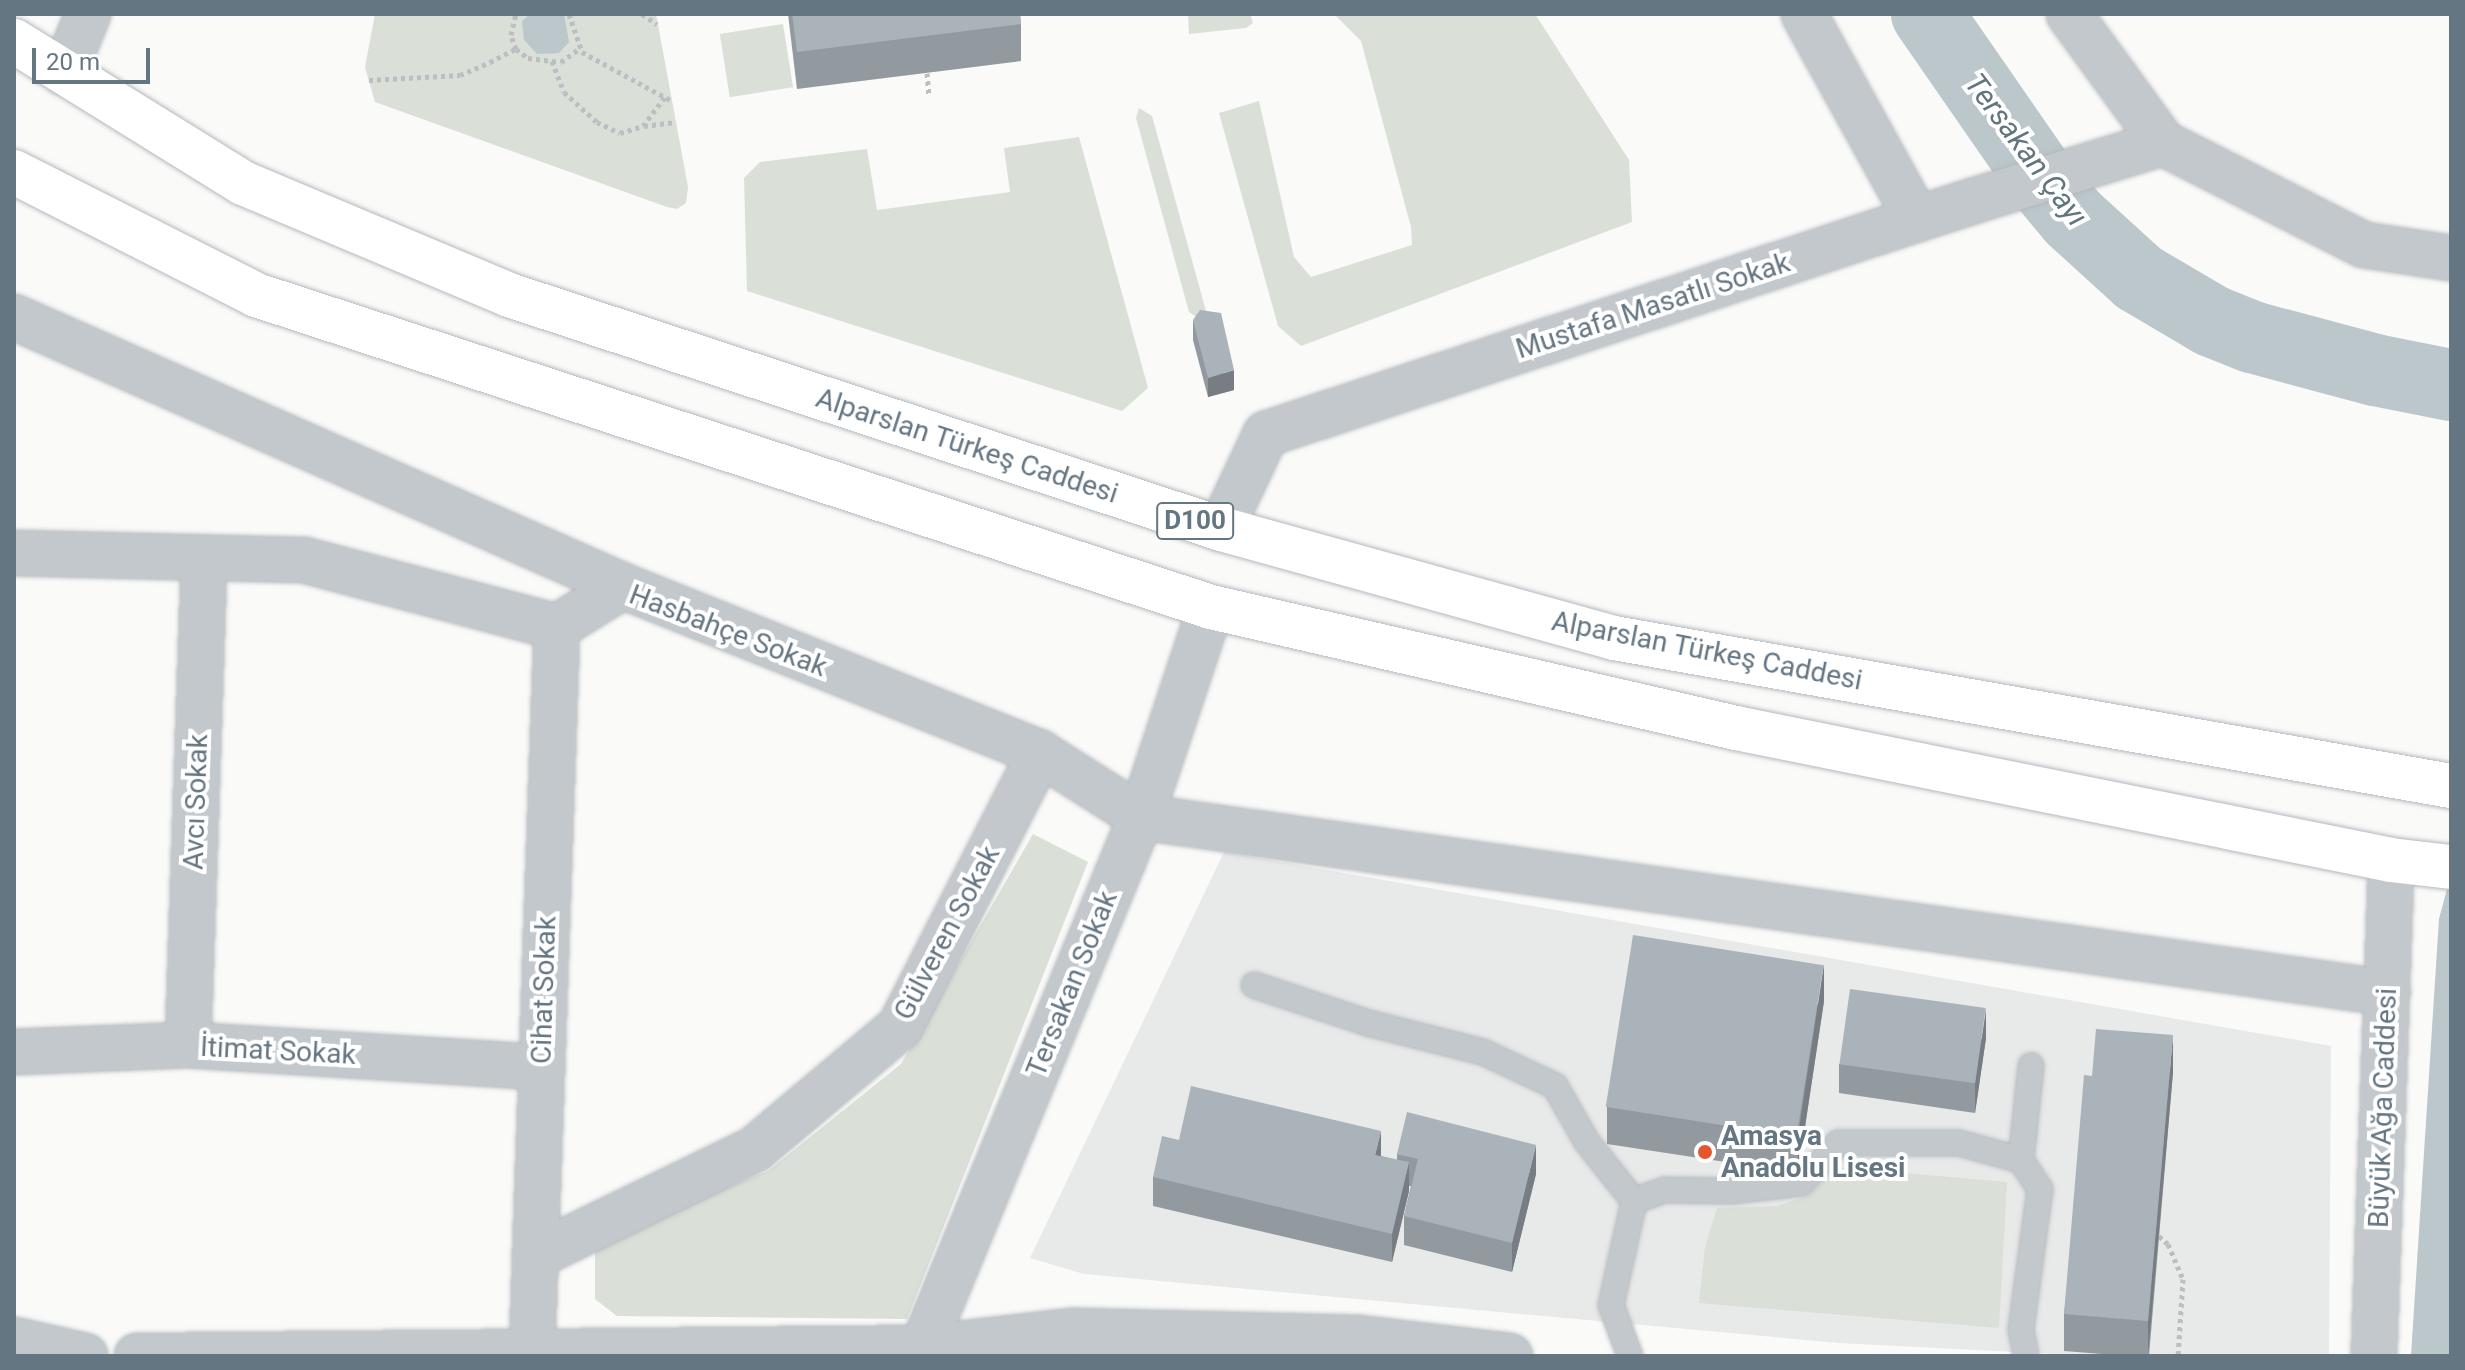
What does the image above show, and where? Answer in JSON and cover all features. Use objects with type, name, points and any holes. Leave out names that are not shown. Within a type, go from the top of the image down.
[{"type":"highway","name":"Alparslan Türkeş Caddesi","points":[[14,41],[243,183],[509,295],[1221,529],[1614,638],[2449,786]]},
{"type":"highway","points":[[14,172],[256,295],[1211,607],[1736,728],[2424,864]]},
{"type":"street","points":[[64,73],[88,14]]},
{"type":"street","points":[[1804,14],[1917,219]]},
{"type":"street","points":[[2069,14],[2163,143],[2364,245],[2451,258]]},
{"type":"street","name":"Mustafa Masatlı Sokak","points":[[1221,529],[1266,434],[1917,219],[2163,143]]},
{"type":"street","points":[[14,317],[623,586]]},
{"type":"street","points":[[14,553],[304,560],[557,627]]},
{"type":"street","name":"Avcı Sokak","points":[[188,1045],[204,559]]},
{"type":"street","name":"Hasbahçe Sokak","points":[[557,627],[623,586],[1040,753],[1141,817]]},
{"type":"street","name":"Tersakan Sokak","points":[[921,1352],[1141,817],[1211,607]]},
{"type":"street","name":"Cihat Sokak","points":[[532,1352],[557,627]]},
{"type":"street","name":"Gülveren Sokak","points":[[535,1256],[755,1149],[900,1027],[1040,753]]},
{"type":"street","points":[[1141,817],[2388,993]]},
{"type":"street","name":"Büyük Ağa Caddesi","points":[[2374,1356],[2388,993],[2424,864]]},
{"type":"street","name":"İtimat Sokak","points":[[14,1052],[188,1045],[542,1067]]},
{"type":"street","points":[[137,1356],[921,1352],[1074,1331],[1358,1338],[1510,1356]]},
{"type":"street","points":[[14,1340],[85,1356]]},
{"type":"lane","points":[[1254,985],[1368,1023],[1483,1052],[1555,1086],[1587,1142],[1634,1201]]},
{"type":"lane","points":[[2026,1356],[2021,1330],[2040,1189],[2021,1160],[2031,1066]]},
{"type":"lane","points":[[1634,1201],[1665,1190],[1731,1191],[1802,1183],[1838,1143],[1959,1143],[2021,1160]]},
{"type":"lane","points":[[1630,1356],[1611,1305],[1634,1201]]},
{"type":"path","points":[[516,14],[511,35],[516,49],[528,58],[561,62],[580,48]]},
{"type":"path","points":[[569,14],[580,48],[672,101]]},
{"type":"path","points":[[642,14],[657,24]]},
{"type":"path","points":[[369,80],[460,75],[516,49]]},
{"type":"path","points":[[552,61],[564,92],[597,122],[620,133],[643,126],[676,122]]},
{"type":"path","points":[[927,73],[929,95]]},
{"type":"path","points":[[643,126],[665,97]]},
{"type":"path","points":[[2159,1236],[2168,1244],[2183,1279],[2178,1356]]},
{"type":"shaded area","points":[[375,14],[656,14],[688,187],[686,203],[677,209],[667,207],[375,102],[365,67]]},
{"type":"shaded area","points":[[530,14],[564,14],[569,42],[559,53],[537,54],[524,40],[522,21]]},
{"type":"shaded area","points":[[1188,14],[1250,14],[1253,23],[1246,28],[1189,34]]},
{"type":"shaded area","points":[[1334,14],[1535,14],[1629,160],[1632,222],[1301,346],[1278,326],[1219,113],[1259,101],[1294,257],[1311,277],[1412,245],[1411,227],[1361,41]]},
{"type":"shaded area","points":[[783,24],[793,87],[730,97],[720,34]]},
{"type":"shaded area","points":[[1139,108],[1152,116],[1206,311],[1199,319],[1189,312],[1136,118]]},
{"type":"shaded area","points":[[1079,137],[1148,388],[1122,411],[747,291],[744,178],[760,162],[867,149],[877,210],[1010,192],[1004,148]]},
{"type":"shaded area","points":[[1033,834],[1088,862],[907,1319],[617,1316],[595,1299],[595,1241],[768,1171],[901,1064]]},
{"type":"shaded area","name":"Amasya Anadolu Lisesi","points":[[1224,852],[2331,1046],[2329,1356],[2093,1356],[1839,1343],[1084,1274],[1030,1258]]},
{"type":"shaded area","points":[[2451,874],[2451,1356],[2411,1356],[2439,919]]},
{"type":"shaded area","points":[[1836,1167],[2007,1182],[1999,1328],[1699,1303],[1705,1247],[1717,1208],[1777,1206],[1810,1195]]},
{"type":"building","points":[[792,14],[1020,14],[1021,24],[797,52]]},
{"type":"building","points":[[1200,310],[1221,313],[1234,370],[1208,378],[1193,320]]},
{"type":"building","points":[[1633,935],[1824,965],[1796,1137],[1606,1107]]},
{"type":"building","points":[[1850,989],[1986,1008],[1975,1083],[1839,1064]]},
{"type":"building","points":[[2096,1029],[2173,1035],[2148,1321],[2064,1314],[2084,1075],[2092,1076]]},
{"type":"building","points":[[1191,1086],[1381,1131],[1375,1155],[1409,1162],[1392,1234],[1153,1177],[1162,1136],[1179,1140]]},
{"type":"building","points":[[1407,1112],[1536,1145],[1512,1243],[1404,1216],[1418,1159],[1397,1154]]},
{"type":"waterway","name":"Tersakan Çayı","points":[[1927,14],[2044,183],[2073,218],[2139,278],[2212,321],[2252,337],[2375,370],[2451,385]]},
{"type":"place","name":"Amasya Anadolu Lisesi","points":[[1705,1152]]}]
